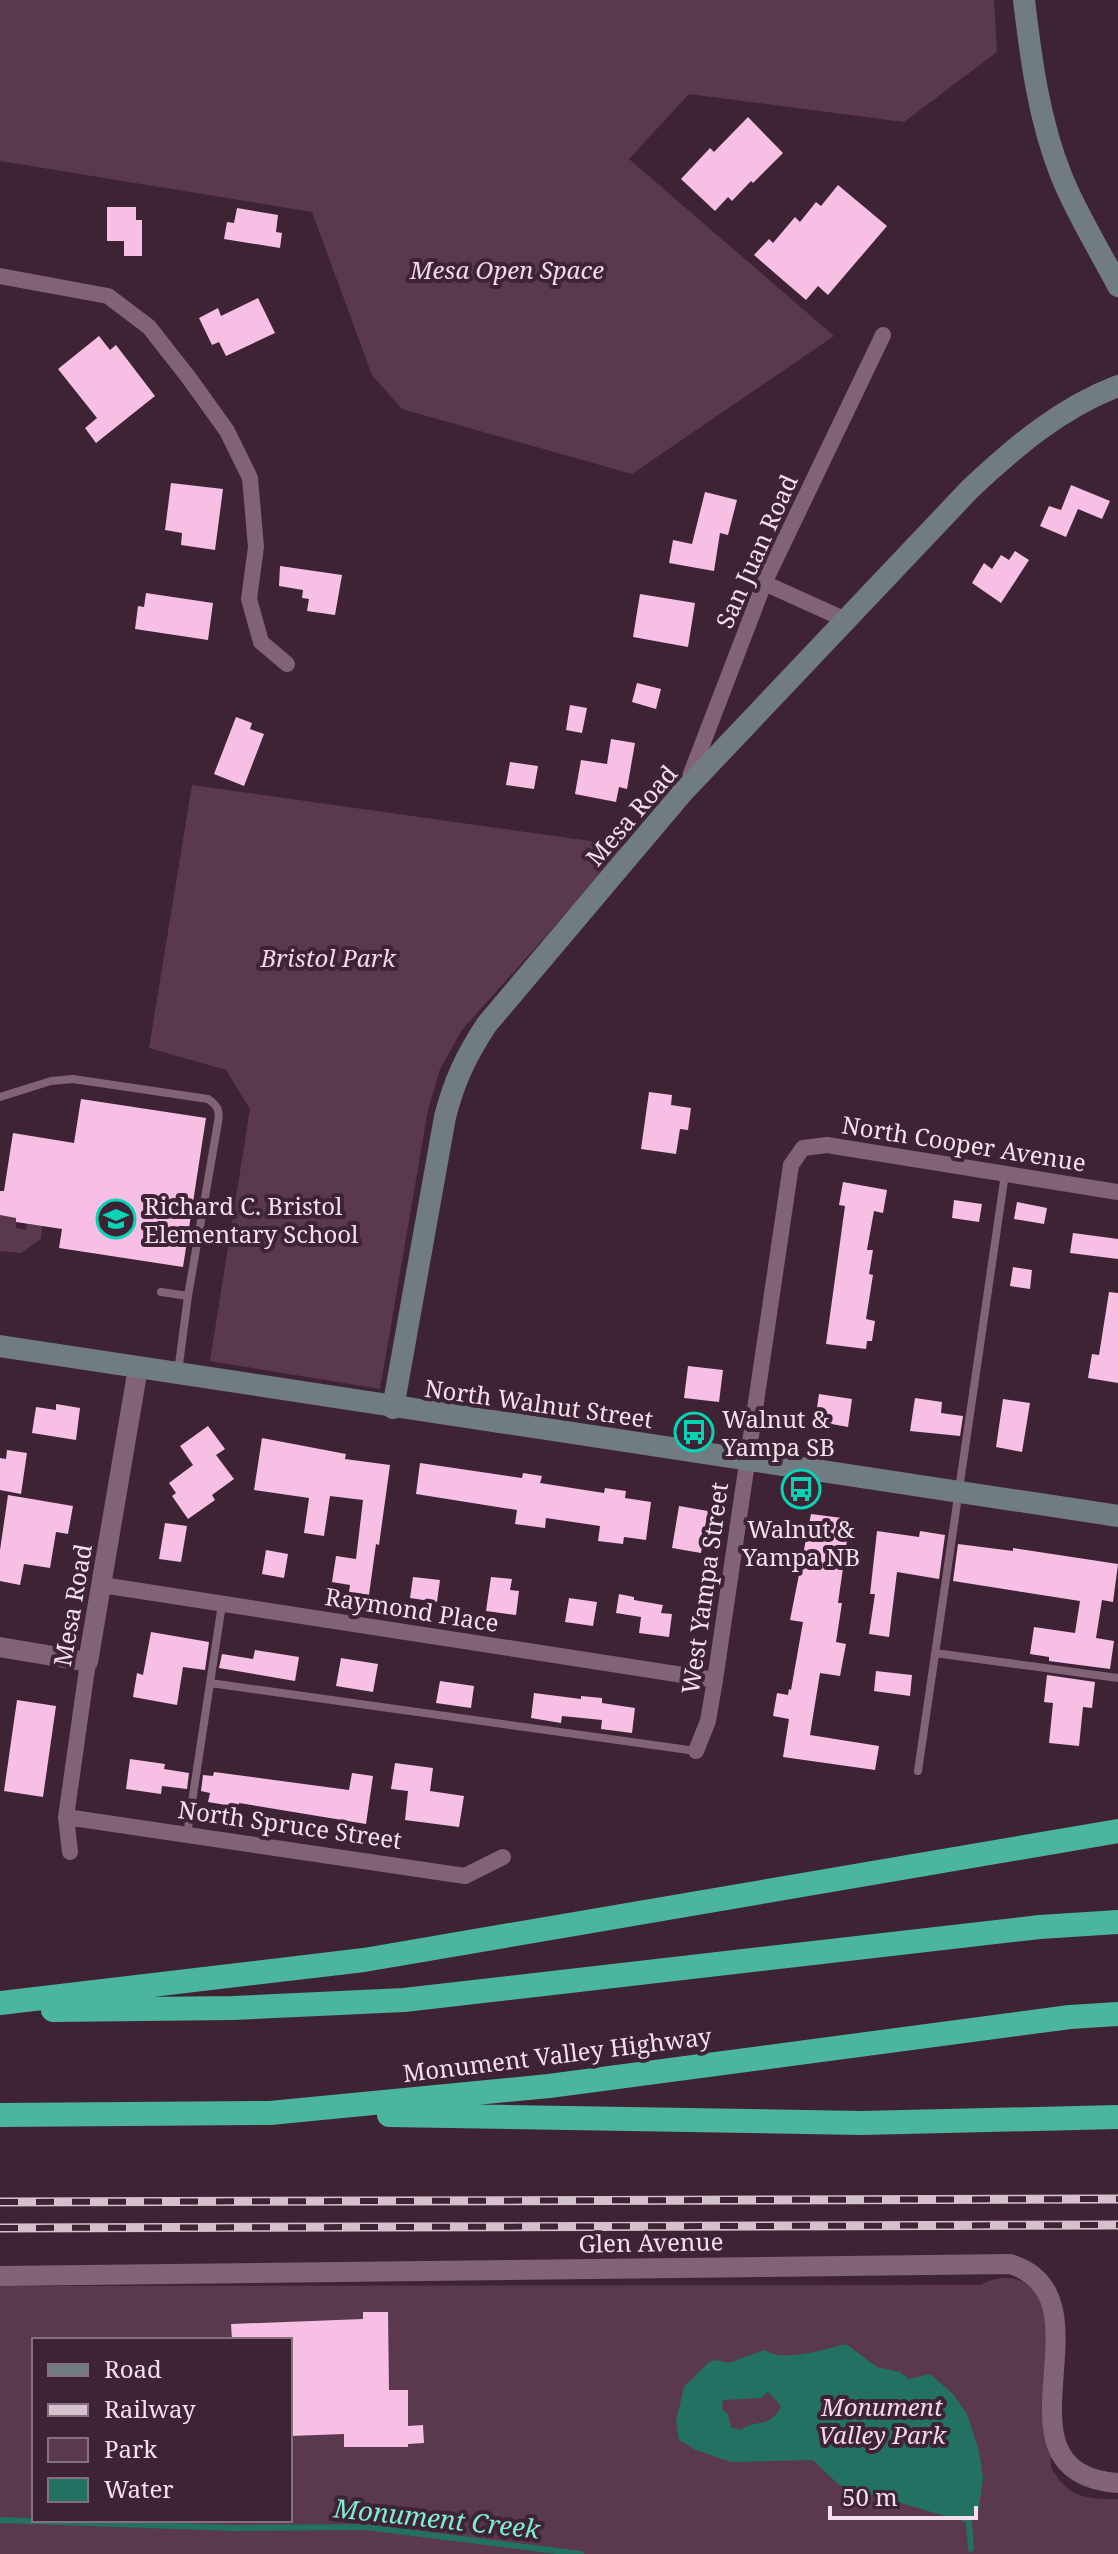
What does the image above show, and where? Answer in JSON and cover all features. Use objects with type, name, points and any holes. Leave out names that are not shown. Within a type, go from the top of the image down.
[{"type":"highway","points":[[0,2003],[364,1960],[1118,1831]]},
{"type":"highway","points":[[0,2011],[233,2008],[404,2000],[1040,1927],[1118,1922]]},
{"type":"highway","name":"Monument Valley Highway","points":[[0,2115],[270,2113],[549,2086],[1039,2021],[1118,2014]]},
{"type":"highway","points":[[270,2113],[862,2123],[1118,2117]]},
{"type":"main road","points":[[1024,0],[1031,60],[1057,164],[1118,286]]},
{"type":"main road","name":"Mesa Road","points":[[393,1408],[453,1083],[466,1055],[487,1024],[683,792],[970,489],[1020,443],[1061,413],[1118,386]]},
{"type":"main road","name":"North Walnut Street","points":[[0,1346],[1118,1516]]},
{"type":"street","points":[[0,276],[108,296],[149,327],[189,378],[227,431],[250,478],[256,547],[249,599],[261,642],[287,664]]},
{"type":"street","name":"San Juan Road","points":[[683,792],[764,583],[883,335]]},
{"type":"street","points":[[764,583],[846,620]]},
{"type":"street","name":"North Cooper Avenue","points":[[803,1148],[827,1145],[1118,1192]]},
{"type":"street","name":"West Yampa Street","points":[[696,1751],[708,1721],[715,1680],[791,1165],[803,1148]]},
{"type":"street","name":"Mesa Road","points":[[70,1852],[66,1817],[88,1662],[138,1368]]},
{"type":"street","name":"Raymond Place","points":[[102,1585],[715,1680]]},
{"type":"street","points":[[0,1647],[88,1662]]},
{"type":"street","name":"North Spruce Street","points":[[66,1817],[465,1876],[503,1857]]},
{"type":"street","name":"Glen Avenue","points":[[0,2276],[1010,2264],[1042,2273],[1070,2304],[1075,2324],[1062,2444],[1072,2465],[1082,2474],[1095,2481],[1118,2483]]},
{"type":"lane","points":[[0,1097],[51,1081],[73,1079],[208,1099],[216,1105],[220,1112],[178,1373]]},
{"type":"lane","points":[[918,1771],[1005,1174]]},
{"type":"lane","points":[[161,1292],[188,1296]]},
{"type":"lane","points":[[187,1836],[222,1604]]},
{"type":"lane","points":[[935,1653],[1118,1678]]},
{"type":"lane","points":[[210,1683],[696,1751]]},
{"type":"green space","name":"Mesa Open Space","points":[[0,0],[994,0],[997,52],[904,122],[689,94],[629,159],[834,336],[632,474],[402,409],[372,375],[312,212],[0,161]]},
{"type":"green space","name":"Bristol Park","points":[[192,785],[626,846],[462,1030],[440,1069],[428,1110],[380,1389],[210,1361],[250,1109],[226,1070],[149,1048]]},
{"type":"green space","points":[[0,1215],[16,1218],[16,1228],[26,1230],[27,1224],[42,1226],[41,1239],[21,1253],[0,1251]]},
{"type":"green space","name":"Monument Valley Park","points":[[0,2268],[27,2286],[980,2285],[1000,2278],[1016,2279],[1049,2295],[1051,2467],[1064,2485],[1078,2495],[1118,2499],[1118,2554],[0,2554]]},
{"type":"water","points":[[846,2344],[877,2367],[900,2372],[909,2379],[930,2374],[953,2394],[967,2414],[979,2451],[983,2478],[978,2513],[969,2523],[839,2485],[813,2460],[731,2462],[696,2450],[679,2440],[676,2421],[684,2387],[709,2362],[728,2363],[765,2350],[773,2354],[793,2355]],"holes":[[[768,2392],[781,2406],[768,2421],[740,2430],[731,2427],[728,2414],[722,2409],[723,2400],[761,2398]]]},
{"type":"building","points":[[748,117],[783,153],[732,201],[728,197],[715,211],[681,179],[710,148],[714,152]]},
{"type":"building","points":[[838,185],[887,226],[828,295],[818,286],[806,300],[754,255],[769,239],[773,243],[795,217],[800,222],[816,202],[821,206]]},
{"type":"building","points":[[107,207],[136,207],[136,220],[142,220],[142,256],[124,256],[124,241],[107,241]]},
{"type":"building","points":[[237,208],[278,215],[276,232],[282,233],[280,248],[224,239],[227,222],[234,223]]},
{"type":"building","points":[[258,298],[275,333],[226,356],[219,342],[212,345],[199,318],[218,308],[221,316]]},
{"type":"building","points":[[99,336],[110,350],[116,345],[155,396],[96,443],[85,428],[97,418],[58,369]]},
{"type":"building","points":[[171,483],[223,489],[215,550],[181,545],[182,533],[165,530]]},
{"type":"building","points":[[1071,485],[1110,501],[1102,519],[1078,509],[1066,537],[1040,526],[1049,506],[1061,510]]},
{"type":"building","points":[[705,492],[737,500],[728,535],[720,533],[714,571],[669,563],[673,540],[692,544]]},
{"type":"building","points":[[1015,551],[1029,560],[1001,603],[972,583],[984,563],[992,569],[1001,555],[1009,560]]},
{"type":"building","points":[[280,566],[342,575],[335,615],[307,611],[309,599],[302,598],[303,590],[279,586]]},
{"type":"building","points":[[146,593],[213,603],[208,640],[135,629],[138,606],[144,607]]},
{"type":"building","points":[[640,594],[695,603],[688,647],[633,637]]},
{"type":"building","points":[[637,683],[661,689],[656,709],[632,702]]},
{"type":"building","points":[[570,705],[587,708],[582,733],[566,730]]},
{"type":"building","points":[[236,717],[252,723],[250,729],[264,734],[244,786],[214,774]]},
{"type":"building","points":[[611,739],[635,743],[627,789],[619,787],[616,802],[575,794],[581,760],[607,764]]},
{"type":"building","points":[[510,762],[538,766],[534,789],[506,785]]},
{"type":"building","points":[[649,1092],[672,1095],[671,1105],[691,1108],[688,1130],[680,1129],[676,1154],[641,1149]]},
{"type":"building","name":"Richard C. Bristol Elementary School","points":[[81,1099],[206,1118],[183,1267],[59,1248],[62,1229],[16,1222],[16,1218],[0,1215],[0,1191],[4,1191],[13,1133],[74,1143]]},
{"type":"building","points":[[843,1182],[887,1190],[883,1213],[874,1211],[867,1250],[873,1250],[869,1274],[873,1275],[866,1319],[875,1321],[872,1341],[867,1341],[866,1349],[826,1344],[845,1206],[839,1205]]},
{"type":"building","points":[[954,1200],[982,1204],[979,1222],[952,1218]]},
{"type":"building","points":[[1017,1202],[1047,1208],[1044,1224],[1014,1219]]},
{"type":"building","points":[[1073,1233],[1118,1239],[1118,1259],[1070,1253]]},
{"type":"building","points":[[1013,1267],[1032,1270],[1030,1289],[1010,1286]]},
{"type":"building","points":[[1109,1292],[1118,1293],[1118,1383],[1088,1378],[1092,1354],[1099,1355]]},
{"type":"building","points":[[688,1366],[723,1370],[719,1402],[684,1398]]},
{"type":"building","points":[[819,1394],[852,1399],[848,1427],[815,1421]]},
{"type":"building","points":[[915,1398],[942,1402],[941,1413],[963,1416],[960,1436],[910,1431]]},
{"type":"building","points":[[1003,1399],[1030,1403],[1022,1452],[996,1447]]},
{"type":"building","points":[[56,1404],[80,1408],[76,1440],[32,1433],[36,1407],[56,1410]]},
{"type":"building","points":[[208,1426],[225,1449],[216,1455],[234,1479],[212,1495],[215,1500],[188,1519],[172,1496],[176,1493],[169,1483],[193,1465],[180,1446]]},
{"type":"building","points":[[262,1438],[346,1454],[345,1459],[390,1465],[369,1595],[349,1592],[350,1585],[332,1582],[336,1556],[356,1559],[363,1500],[330,1496],[324,1536],[304,1533],[309,1498],[254,1490]]},
{"type":"building","points":[[7,1450],[27,1453],[21,1494],[0,1490],[0,1458],[6,1459]]},
{"type":"building","points":[[420,1463],[522,1478],[523,1473],[542,1476],[540,1483],[604,1493],[605,1488],[626,1491],[625,1498],[651,1502],[646,1540],[624,1537],[623,1544],[598,1541],[600,1526],[546,1518],[545,1528],[515,1524],[517,1510],[416,1494]]},
{"type":"building","points":[[8,1495],[73,1506],[68,1534],[56,1532],[50,1568],[24,1564],[20,1585],[0,1581],[0,1550]]},
{"type":"building","points":[[679,1506],[708,1511],[701,1553],[672,1548]]},
{"type":"building","points":[[811,1514],[850,1519],[838,1603],[842,1603],[836,1642],[846,1644],[840,1676],[820,1673],[810,1735],[879,1746],[875,1770],[783,1757],[789,1719],[773,1716],[777,1693],[788,1695],[791,1690],[803,1622],[790,1620]]},
{"type":"building","points":[[165,1523],[187,1526],[181,1562],[159,1559]]},
{"type":"building","points":[[877,1531],[919,1537],[920,1531],[945,1535],[939,1579],[897,1572],[889,1637],[869,1634],[875,1594],[870,1594]]},
{"type":"building","points":[[958,1544],[1013,1551],[1013,1548],[1118,1564],[1113,1602],[1102,1600],[1096,1638],[1114,1641],[1110,1669],[1049,1661],[1049,1657],[1030,1654],[1034,1627],[1075,1633],[1080,1601],[953,1581]]},
{"type":"building","points":[[266,1550],[288,1554],[284,1578],[262,1574]]},
{"type":"building","points":[[413,1577],[440,1580],[437,1602],[410,1598]]},
{"type":"building","points":[[491,1577],[512,1579],[510,1590],[519,1591],[516,1615],[486,1611]]},
{"type":"building","points":[[619,1594],[663,1605],[661,1613],[672,1614],[669,1637],[639,1633],[641,1617],[616,1613]]},
{"type":"building","points":[[569,1598],[597,1602],[593,1626],[565,1622]]},
{"type":"building","points":[[151,1632],[209,1642],[205,1670],[183,1667],[177,1705],[133,1697],[137,1673],[143,1675]]},
{"type":"building","points":[[255,1650],[299,1657],[295,1681],[219,1668],[222,1654],[253,1659]]},
{"type":"building","points":[[341,1658],[378,1664],[373,1692],[336,1686]]},
{"type":"building","points":[[876,1671],[912,1675],[910,1696],[874,1691]]},
{"type":"building","points":[[1047,1675],[1095,1682],[1092,1708],[1083,1707],[1079,1746],[1049,1743],[1053,1703],[1044,1702]]},
{"type":"building","points":[[440,1681],[474,1686],[471,1708],[436,1703]]},
{"type":"building","points":[[534,1693],[581,1699],[581,1696],[602,1698],[602,1703],[635,1708],[632,1733],[601,1729],[602,1720],[562,1716],[561,1723],[531,1718]]},
{"type":"building","points":[[17,1700],[56,1706],[43,1797],[4,1791]]},
{"type":"building","points":[[130,1759],[165,1764],[164,1769],[189,1773],[187,1789],[162,1786],[161,1794],[126,1789]]},
{"type":"building","points":[[395,1763],[433,1768],[430,1791],[464,1796],[459,1827],[405,1820],[408,1791],[391,1789]]},
{"type":"building","points":[[214,1772],[349,1790],[352,1773],[373,1776],[366,1824],[239,1803],[238,1807],[208,1802],[210,1793],[201,1791],[203,1775],[213,1776]]},
{"type":"building","points":[[363,2312],[388,2312],[389,2390],[408,2390],[408,2426],[423,2425],[424,2443],[408,2444],[408,2447],[344,2447],[344,2434],[292,2436],[292,2338],[232,2338],[231,2324],[363,2319]]},
{"type":"waterway","name":"Monument Creek","points":[[0,2520],[32,2521]]},
{"type":"waterway","name":"Monument Creek","points":[[59,2522],[235,2528],[366,2527],[581,2554]]},
{"type":"waterway","points":[[969,2523],[971,2549]]},
{"type":"railway","points":[[0,2202],[1118,2199]]},
{"type":"railway","points":[[0,2228],[1118,2225]]},
{"type":"place","name":"Richard C. Bristol Elementary School","points":[[116,1219]]},
{"type":"place","name":"Walnut & Yampa SB","points":[[694,1432]]},
{"type":"place","name":"Walnut & Yampa NB","points":[[801,1489]]}]
